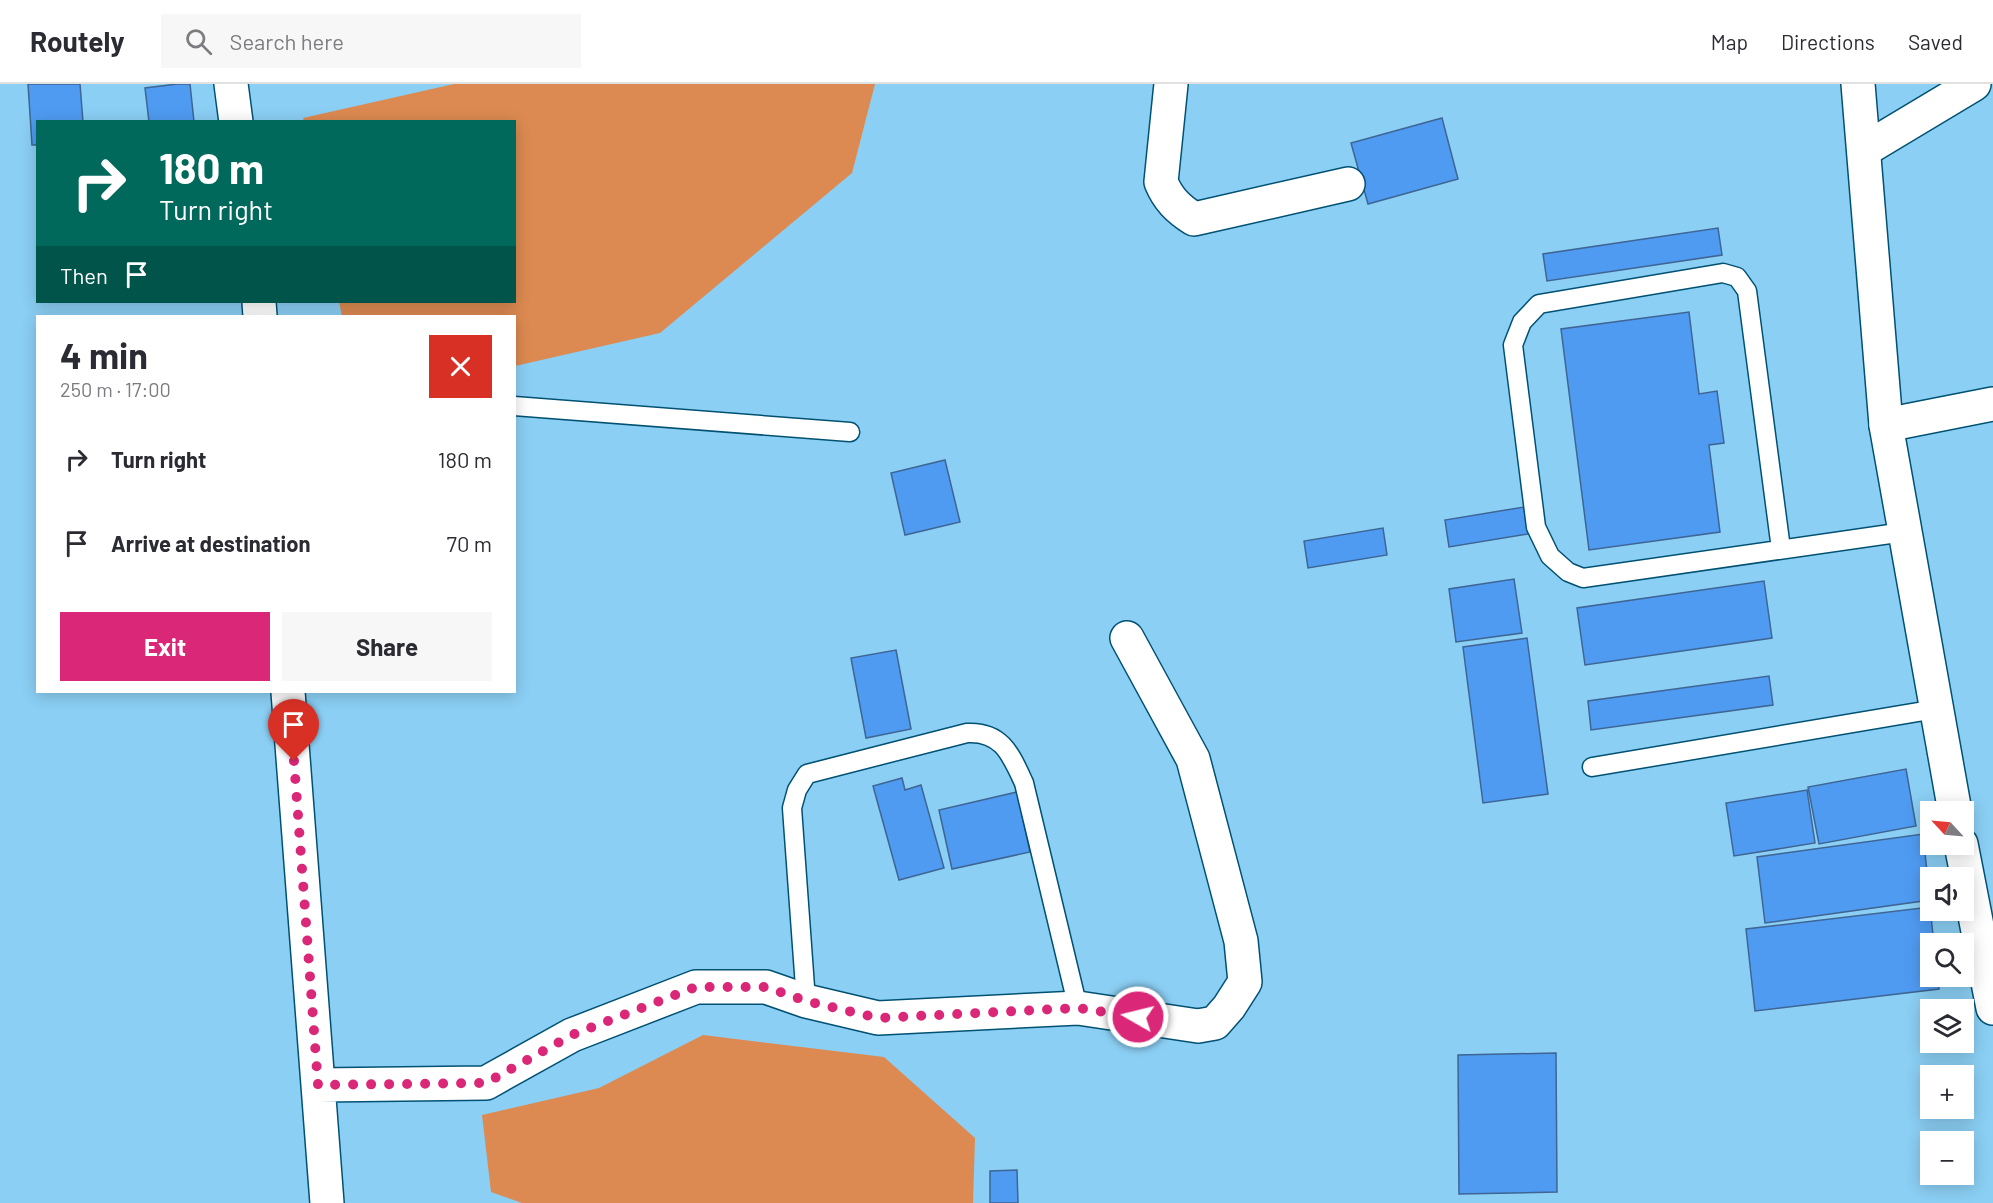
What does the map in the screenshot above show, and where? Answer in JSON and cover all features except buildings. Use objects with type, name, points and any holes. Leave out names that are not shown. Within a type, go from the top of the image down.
[{"type":"street","points":[[231,84],[236,120]]},
{"type":"street","points":[[1171,84],[1161,182],[1166,194],[1179,210],[1194,219],[1348,184]]},
{"type":"street","points":[[1858,84],[1886,425],[1953,801]]},
{"type":"street","points":[[1864,150],[1974,84]]},
{"type":"street","points":[[1886,425],[1993,404]]},
{"type":"street","points":[[318,1085],[486,1083],[572,1035],[696,987],[766,987],[806,1001],[878,1018],[1078,1008],[1198,1026],[1215,1023],[1229,1007],[1245,982],[1241,941],[1193,759],[1128,638]]},
{"type":"street","points":[[288,693],[327,1203]]},
{"type":"street","points":[[1963,855],[1988,963],[1993,1008]]},
{"type":"lane","points":[[1781,549],[1747,291],[1737,278],[1723,273],[1539,304],[1522,322],[1513,345],[1536,527],[1550,556],[1568,572],[1583,578],[1904,532]]},
{"type":"lane","points":[[516,406],[850,432]]},
{"type":"lane","points":[[1592,767],[1936,709]]},
{"type":"lane","points":[[806,1001],[792,808],[797,790],[807,774],[982,732],[998,740],[1011,754],[1024,783],[1078,1008]]},
{"type":"shaded area","points":[[454,84],[875,84],[852,173],[660,333],[516,366],[516,315],[342,315],[339,303],[516,303],[516,120],[304,120],[303,118]]},
{"type":"shaded area","points":[[703,1035],[884,1057],[975,1138],[973,1203],[522,1203],[491,1192],[482,1115],[599,1088]]},
{"type":"route","points":[[294,761],[318,1085],[486,1083],[506,1074],[572,1035],[696,987],[766,987],[806,1001],[878,1018],[1078,1008],[1138,1017]]}]
